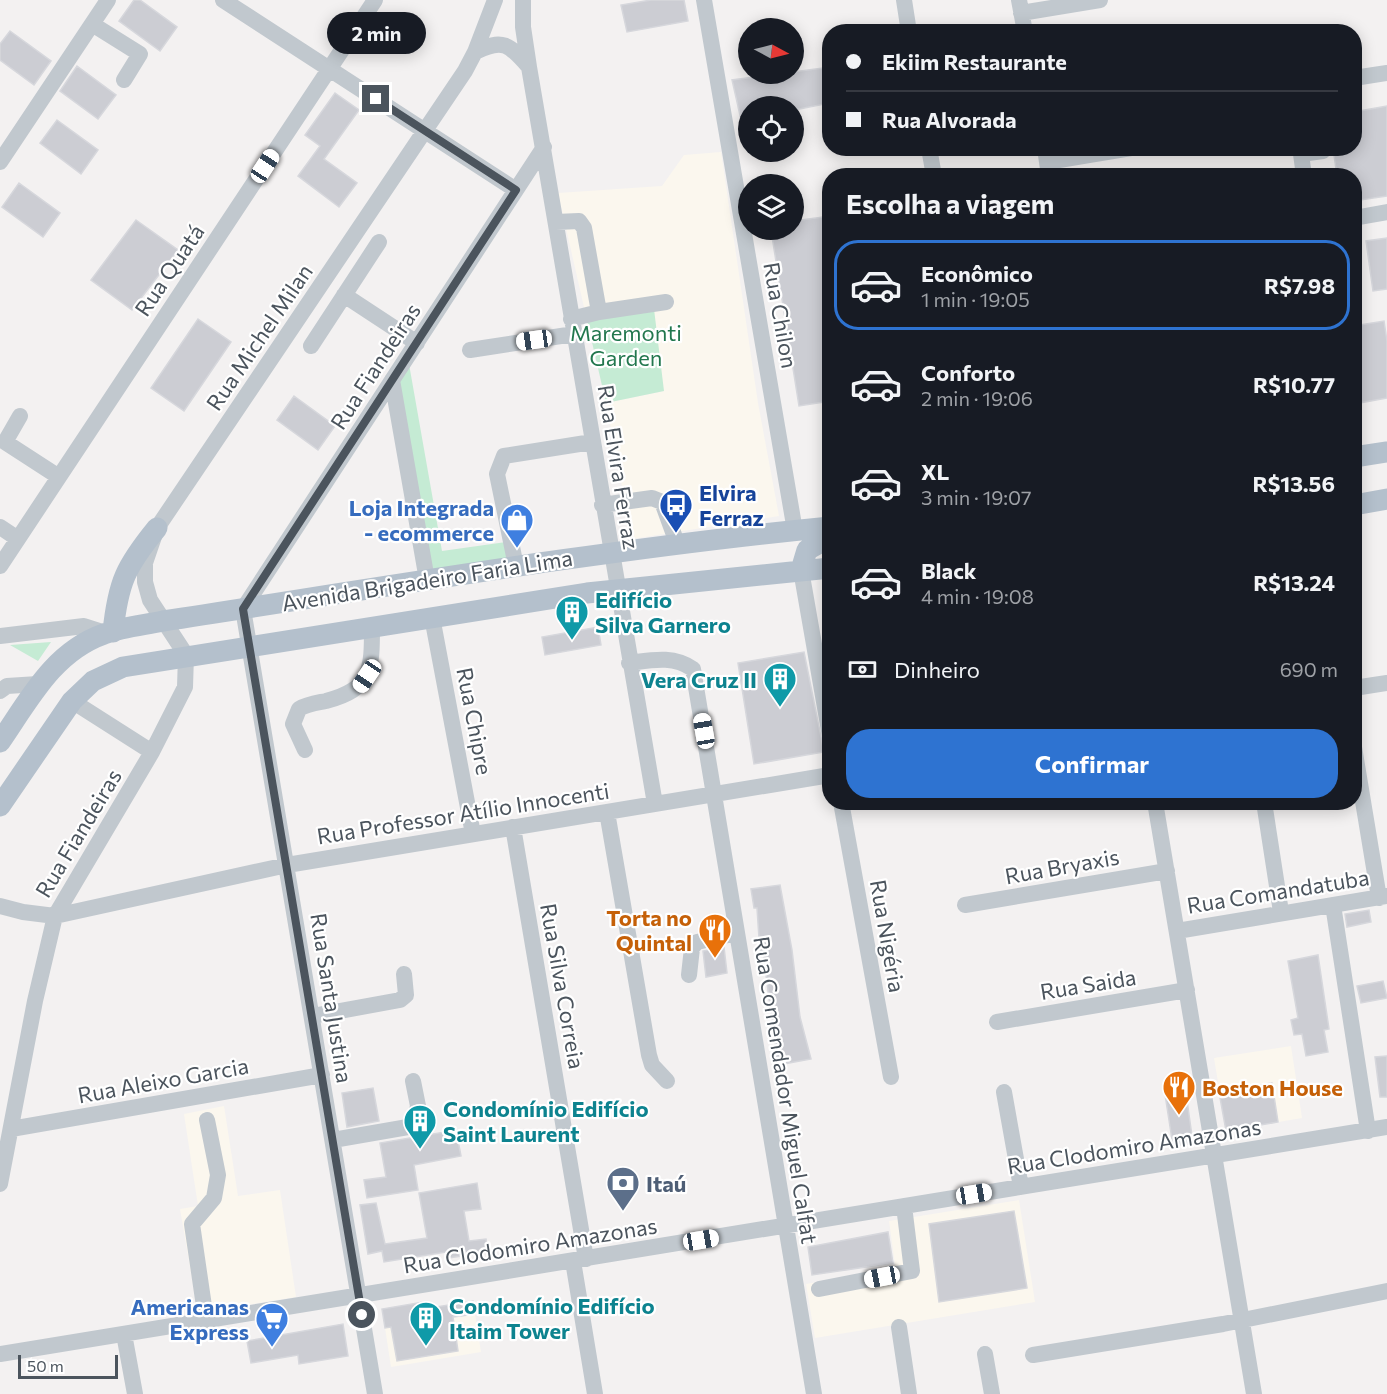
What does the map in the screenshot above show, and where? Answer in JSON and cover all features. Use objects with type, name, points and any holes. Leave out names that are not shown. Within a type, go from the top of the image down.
[{"type":"main road","points":[[1362,456],[1387,452]]},
{"type":"main road","points":[[1362,504],[1387,499]]},
{"type":"main road","points":[[110,632],[122,580],[133,558],[157,528]]},
{"type":"main road","name":"Avenida Brigadeiro Faria Lima","points":[[0,742],[40,682],[75,647],[110,632],[163,621],[610,552],[822,528]]},
{"type":"main road","points":[[801,570],[807,550],[822,542]]},
{"type":"main road","name":"Avenida Brigadeiro Faria Lima","points":[[0,806],[72,701],[93,681],[111,671],[186,655],[616,590],[822,569]]},
{"type":"street","points":[[0,162],[108,0]]},
{"type":"street","points":[[223,0],[516,190]]},
{"type":"street","name":"Rua Quatá","points":[[0,566],[375,0]]},
{"type":"street","name":"Rua Michel Milan","points":[[186,655],[150,600],[145,582],[145,563],[157,528],[475,52],[495,0]]},
{"type":"street","name":"Rua Chilon","points":[[704,0],[795,531]]},
{"type":"street","points":[[904,0],[908,24]]},
{"type":"street","points":[[1023,24],[1020,7],[1100,0]]},
{"type":"street","name":"Rua Elvira Ferraz","points":[[523,1],[529,66],[616,590],[655,804]]},
{"type":"street","points":[[92,24],[140,54],[124,80]]},
{"type":"street","points":[[475,52],[490,45],[510,46],[529,66]]},
{"type":"street","points":[[1362,77],[1387,74]]},
{"type":"street","name":"Rua Fiandeiras","points":[[243,609],[544,147]]},
{"type":"street","points":[[1047,162],[1083,156]]},
{"type":"street","points":[[1362,217],[1387,212]]},
{"type":"street","points":[[556,222],[579,221],[584,228],[599,312]]},
{"type":"street","points":[[311,346],[379,242]]},
{"type":"street","points":[[344,295],[417,343]]},
{"type":"street","points":[[470,350],[573,327],[599,312],[666,302]]},
{"type":"street","points":[[392,380],[427,580]]},
{"type":"street","points":[[20,416],[5,442],[59,477]]},
{"type":"street","points":[[516,566],[497,474],[499,463],[504,456],[592,441]]},
{"type":"street","points":[[602,505],[652,498],[662,502],[677,543]]},
{"type":"street","points":[[0,527],[18,539]]},
{"type":"street","points":[[801,570],[822,690]]},
{"type":"street","name":"Rua Santa Justina","points":[[243,609],[251,645],[375,1394]]},
{"type":"street","name":"Rua Chipre","points":[[432,617],[473,834]]},
{"type":"street","points":[[0,636],[84,626],[110,632]]},
{"type":"street","points":[[305,750],[293,724],[299,709],[359,687],[367,676],[372,658],[372,626]]},
{"type":"street","name":"Rua Fiandeiras","points":[[0,1184],[35,1001],[55,916],[182,698],[187,678],[186,655]]},
{"type":"street","name":"Rua Comendador Miguel Calfat","points":[[629,663],[665,658],[682,661],[693,669],[814,1394]]},
{"type":"street","points":[[0,691],[7,686],[40,682]]},
{"type":"street","points":[[1362,687],[1387,683]]},
{"type":"street","points":[[72,701],[152,752]]},
{"type":"street","name":"Rua Professor Atílio Innocenti","points":[[0,906],[55,916],[287,865],[822,776]]},
{"type":"street","points":[[1362,788],[1383,897]]},
{"type":"street","name":"Rua Nigéria","points":[[842,810],[891,1077]]},
{"type":"street","points":[[1156,810],[1254,1394]]},
{"type":"street","points":[[1264,810],[1281,912]]},
{"type":"street","points":[[607,812],[649,1055],[652,1065],[667,1081]]},
{"type":"street","name":"Rua Silva Correia","points":[[513,827],[579,1260],[595,1394]]},
{"type":"street","name":"Rua Bryaxis","points":[[966,905],[1167,871]]},
{"type":"street","name":"Rua Comandatuba","points":[[1177,931],[1281,912],[1383,897]]},
{"type":"street","points":[[1333,905],[1368,1131]]},
{"type":"street","points":[[689,975],[692,948],[697,942],[737,933]]},
{"type":"street","points":[[312,1016],[400,1000],[406,995],[404,974]]},
{"type":"street","name":"Rua Saida","points":[[997,1022],[1187,990]]},
{"type":"street","name":"Rua Aleixo Garcia","points":[[11,1130],[322,1075]]},
{"type":"street","points":[[333,1140],[408,1127],[414,1123],[418,1106],[413,1081]]},
{"type":"street","points":[[1004,1092],[1021,1187]]},
{"type":"street","points":[[206,1320],[192,1224],[214,1198],[218,1175],[207,1119]]},
{"type":"street","name":"Rua Clodomiro Amazonas","points":[[0,1354],[1387,1128]]},
{"type":"street","points":[[819,1289],[912,1270],[904,1206]]},
{"type":"street","points":[[1034,1355],[1223,1324],[1387,1291]]},
{"type":"street","points":[[899,1326],[909,1394]]},
{"type":"street","points":[[124,1334],[135,1394]]},
{"type":"street","points":[[985,1354],[992,1394]]},
{"type":"shaded area","points":[[721,152],[758,403],[779,516],[632,539],[606,403],[664,391],[586,316],[558,193],[662,186],[684,155]]},
{"type":"shaded area","points":[[1291,1046],[1302,1118],[1226,1131],[1214,1058]]},
{"type":"shaded area","points":[[224,1106],[238,1196],[280,1190],[296,1297],[198,1313],[180,1209],[198,1206],[184,1114]]},
{"type":"shaded area","points":[[1019,1200],[1035,1302],[815,1338],[806,1284],[892,1269],[895,1265],[889,1221]]},
{"type":"shaded area","points":[[475,1314],[481,1352],[391,1367],[385,1328]]},
{"type":"green space","name":"Maremonti Garden","points":[[654,309],[664,391],[606,403],[586,316]]},
{"type":"green space","points":[[409,364],[442,551],[506,542],[509,560],[431,573],[398,383]]},
{"type":"green space","points":[[51,642],[38,661],[10,645]]},
{"type":"building","points":[[134,0],[140,0],[177,27],[160,51],[119,21]]},
{"type":"building","points":[[651,0],[684,0],[688,21],[627,32],[621,5]]},
{"type":"building","points":[[10,31],[51,61],[34,85],[0,60],[0,44]]},
{"type":"building","points":[[77,66],[116,95],[98,119],[60,91]]},
{"type":"building","points":[[822,68],[822,105],[804,108],[804,96],[738,96],[738,106],[732,80],[738,79],[738,84],[804,84],[804,70]]},
{"type":"building","points":[[335,93],[359,110],[324,159],[357,183],[339,207],[298,176],[320,146],[305,135]]},
{"type":"building","points":[[1387,106],[1387,196],[1362,200],[1362,168],[1336,168],[1334,156],[1362,156],[1362,111]]},
{"type":"building","points":[[57,120],[98,150],[81,174],[40,143]]},
{"type":"building","points":[[19,183],[60,213],[43,237],[2,207]]},
{"type":"building","points":[[822,217],[822,402],[799,406],[773,240],[804,240],[804,220]]},
{"type":"building","points":[[136,220],[178,250],[132,310],[91,280]]},
{"type":"building","points":[[1387,238],[1387,289],[1373,291],[1366,241]]},
{"type":"building","points":[[198,319],[231,342],[184,411],[151,388]]},
{"type":"building","points":[[1384,321],[1387,341],[1387,398],[1362,403],[1362,325]]},
{"type":"building","points":[[294,396],[335,426],[318,450],[277,420]]},
{"type":"building","name":"Edifício Silva Garnero","points":[[598,627],[601,645],[545,655],[542,637]]},
{"type":"building","name":"Vera Cruz II","points":[[804,652],[822,742],[822,752],[754,764],[738,663]]},
{"type":"building","points":[[780,885],[792,950],[800,1017],[811,1059],[778,1065],[763,953],[760,953],[757,908],[754,908],[751,889]]},
{"type":"building","points":[[1369,910],[1371,922],[1347,927],[1345,914]]},
{"type":"building","name":"Torta no Quintal","points":[[724,947],[727,973],[706,977],[703,951]]},
{"type":"building","points":[[1318,955],[1329,1029],[1324,1030],[1328,1052],[1306,1056],[1302,1034],[1294,1035],[1291,1020],[1298,1018],[1288,961]]},
{"type":"building","points":[[1383,981],[1387,998],[1361,1003],[1357,986]]},
{"type":"building","points":[[1387,1056],[1387,1097],[1380,1097],[1375,1057]]},
{"type":"building","points":[[1272,1083],[1278,1122],[1226,1131],[1219,1092]]},
{"type":"building","name":"Boston House","points":[[1185,1086],[1193,1143],[1173,1146],[1164,1088]]},
{"type":"building","points":[[373,1088],[379,1121],[347,1127],[342,1093]]},
{"type":"building","name":"Condomínio Edifício Saint Laurent","points":[[456,1130],[461,1156],[414,1165],[418,1190],[367,1198],[364,1180],[386,1177],[380,1143]]},
{"type":"building","points":[[477,1183],[481,1209],[464,1211],[469,1241],[486,1239],[488,1252],[449,1258],[446,1252],[384,1262],[382,1251],[368,1254],[360,1205],[376,1203],[385,1244],[427,1238],[419,1193]]},
{"type":"building","points":[[1014,1211],[1027,1288],[939,1302],[929,1224]]},
{"type":"building","points":[[888,1232],[893,1263],[812,1275],[808,1247]]},
{"type":"building","points":[[473,1301],[475,1314],[453,1317],[458,1351],[397,1361],[391,1327],[385,1328],[382,1309],[423,1302],[424,1309]]},
{"type":"building","points":[[343,1324],[348,1356],[299,1364],[298,1355],[251,1363],[247,1341]]},
{"type":"place","name":"Elvira Ferraz","points":[[676,534]]},
{"type":"place","name":"Loja Integrada - ecommerce","points":[[517,549]]},
{"type":"place","name":"Edifício Silva Garnero","points":[[572,641]]},
{"type":"place","name":"Vera Cruz II","points":[[780,708]]},
{"type":"place","name":"Torta no Quintal","points":[[715,959]]},
{"type":"place","name":"Boston House","points":[[1179,1116]]},
{"type":"place","name":"Condomínio Edifício Saint Laurent","points":[[420,1150]]},
{"type":"place","name":"Itaú","points":[[623,1212]]},
{"type":"place","name":"Condomínio Edifício Itaim Tower","points":[[426,1347]]},
{"type":"place","name":"Americanas Express","points":[[272,1348]]},
{"type":"route","points":[[362,1315],[251,645],[243,609],[516,190],[376,99]]}]
